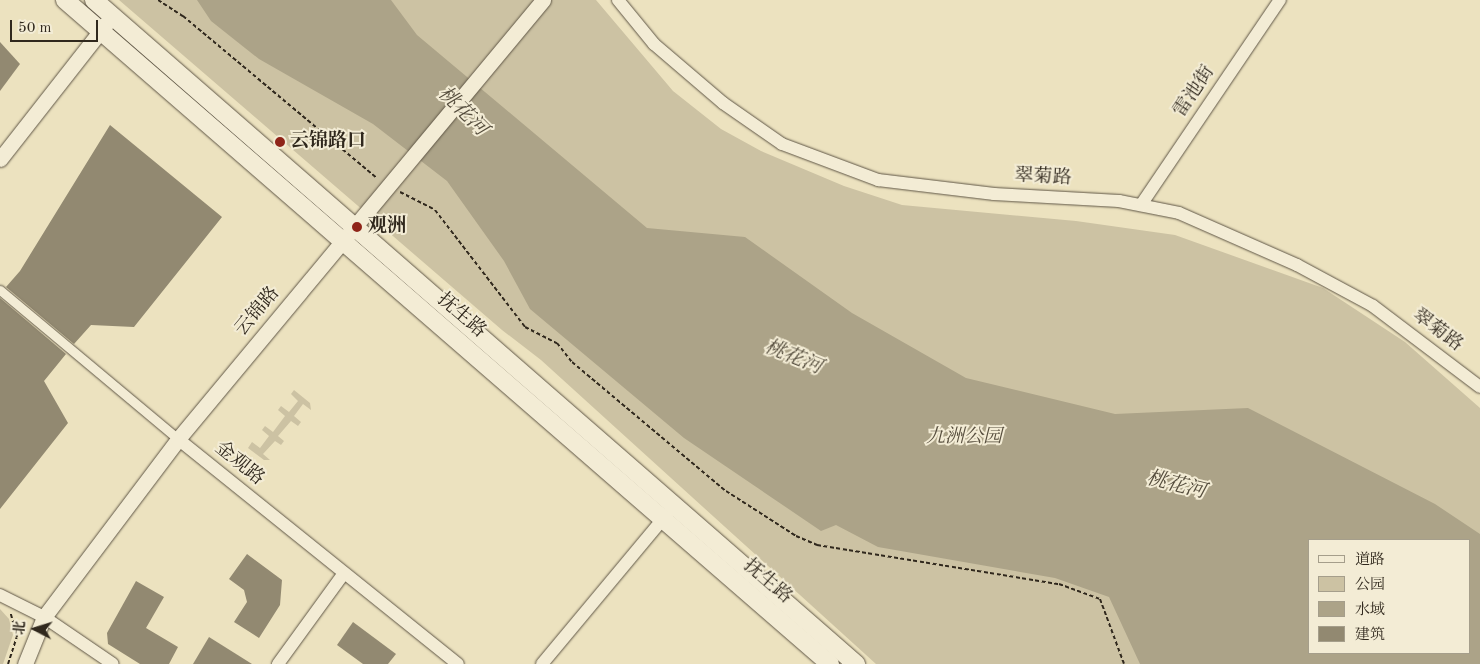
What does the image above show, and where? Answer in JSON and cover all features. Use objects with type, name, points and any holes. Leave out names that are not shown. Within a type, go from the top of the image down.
[{"type":"main road","name":"抚生路","points":[[66,0],[343,243],[830,664]]},
{"type":"main road","name":"抚生路","points":[[94,0],[856,664]]},
{"type":"street","name":"云锦路","points":[[25,664],[44,617],[178,439],[407,168],[543,0]]},
{"type":"street","name":"翠菊路","points":[[618,0],[654,44],[722,103],[782,144],[878,180],[994,194],[1119,201],[1179,213],[1297,265],[1373,306],[1480,386]]},
{"type":"street","name":"雷池街","points":[[1141,205],[1280,0]]},
{"type":"street","points":[[0,159],[112,16]]},
{"type":"street","name":"金观路","points":[[0,290],[178,439],[458,664]]},
{"type":"street","points":[[542,664],[674,505]]},
{"type":"street","points":[[278,664],[344,572]]},
{"type":"street","points":[[0,595],[44,617],[113,664]]},
{"type":"path","points":[[158,0],[183,16],[363,169],[391,187],[435,210],[524,327],[557,343],[572,362],[726,492],[796,536],[817,545],[1059,584],[1100,599],[1124,664]]},
{"type":"path","points":[[8,664],[17,637],[10,611]]},
{"type":"green space","name":"九洲公园","points":[[119,0],[596,0],[673,91],[721,129],[761,151],[844,186],[902,205],[1076,221],[1175,235],[1323,288],[1405,342],[1480,408],[1480,664],[876,664],[541,360],[502,330]]},
{"type":"green space","points":[[294,390],[310,403],[311,410],[303,404],[294,416],[301,422],[298,426],[291,421],[278,436],[284,441],[281,445],[275,441],[263,454],[270,460],[264,460],[248,448],[252,442],[260,448],[269,436],[262,430],[265,426],[273,432],[285,416],[278,410],[281,406],[289,412],[298,401],[291,394]]},
{"type":"green space","points":[[0,609],[9,619],[13,635],[3,664],[0,664]]},
{"type":"water","name":"桃花河","points":[[197,0],[391,0],[417,35],[647,228],[745,237],[852,313],[966,378],[1115,414],[1248,408],[1435,504],[1480,534],[1480,664],[1140,664],[1109,597],[1055,578],[878,547],[836,525],[821,531],[684,438],[530,309],[504,261],[447,181],[373,124],[259,59],[211,21]]},
{"type":"building","points":[[0,42],[20,64],[0,91]]},
{"type":"building","points":[[110,125],[222,217],[134,327],[91,325],[74,344],[6,287],[20,271]]},
{"type":"building","points":[[0,298],[66,354],[44,381],[68,423],[0,509]]},
{"type":"building","points":[[247,554],[282,580],[280,605],[259,638],[234,622],[247,602],[244,590],[229,579]]},
{"type":"building","points":[[136,581],[164,597],[146,628],[178,647],[169,664],[140,664],[108,644],[107,633]]},
{"type":"building","points":[[353,622],[396,654],[388,664],[363,664],[337,645]]},
{"type":"building","points":[[209,637],[252,664],[193,664]]},
{"type":"place","name":"云锦路口","points":[[280,142]]},
{"type":"place","name":"观洲","points":[[357,227]]}]
